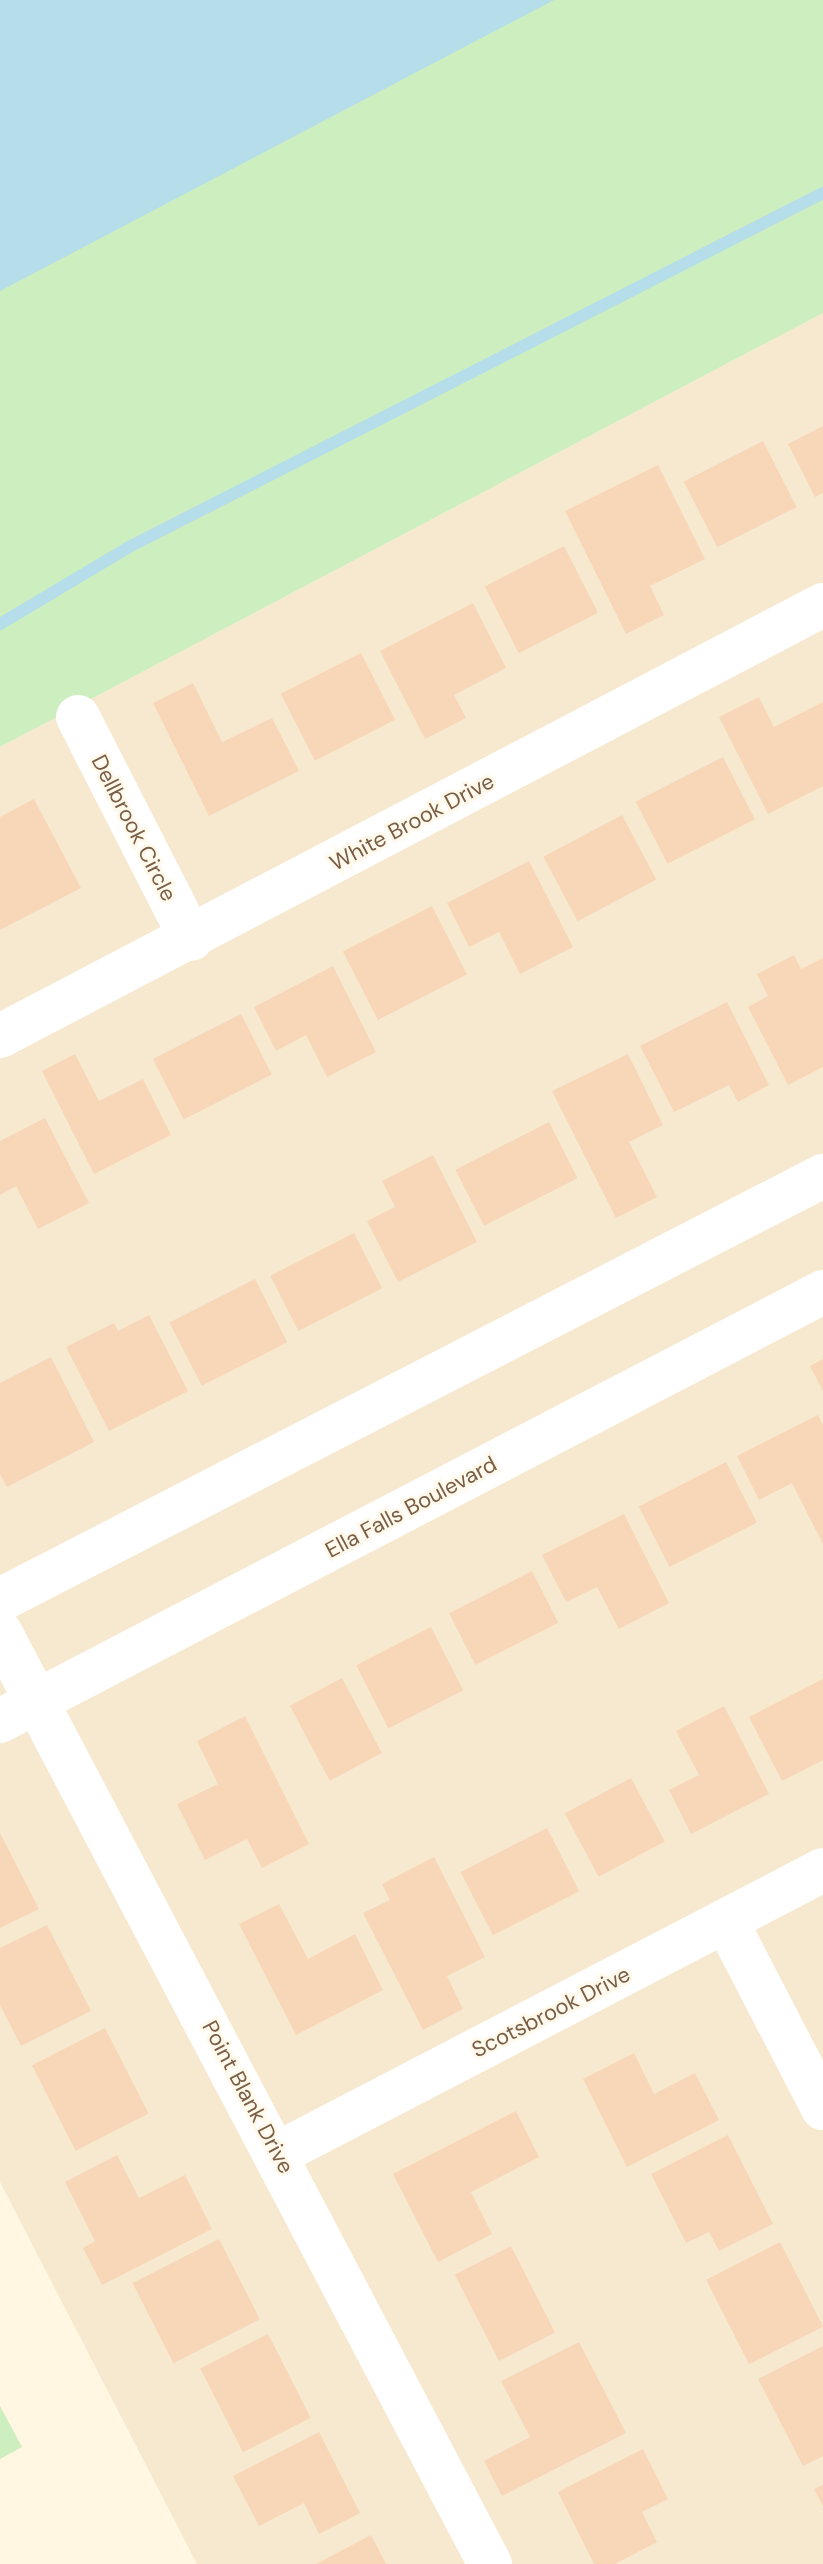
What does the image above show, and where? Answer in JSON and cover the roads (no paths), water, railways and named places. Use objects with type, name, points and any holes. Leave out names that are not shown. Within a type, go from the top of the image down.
[{"type":"street","name":"White Brook Drive","points":[[0,1036],[191,939],[823,605]]},
{"type":"street","name":"Dellbrook Circle","points":[[78,717],[191,939]]},
{"type":"street","points":[[0,1600],[823,1176]]},
{"type":"street","name":"Ella Falls Boulevard","points":[[18,1711],[823,1292]]},
{"type":"street","name":"Point Blank Drive","points":[[0,1632],[18,1711],[279,2153],[490,2564]]},
{"type":"street","name":"Scotsbrook Drive","points":[[279,2153],[823,1870]]},
{"type":"street","points":[[726,1921],[823,2108]]},
{"type":"water","points":[[0,0],[554,0],[0,291]]},
{"type":"waterway","points":[[0,624],[131,546],[823,193]]}]
